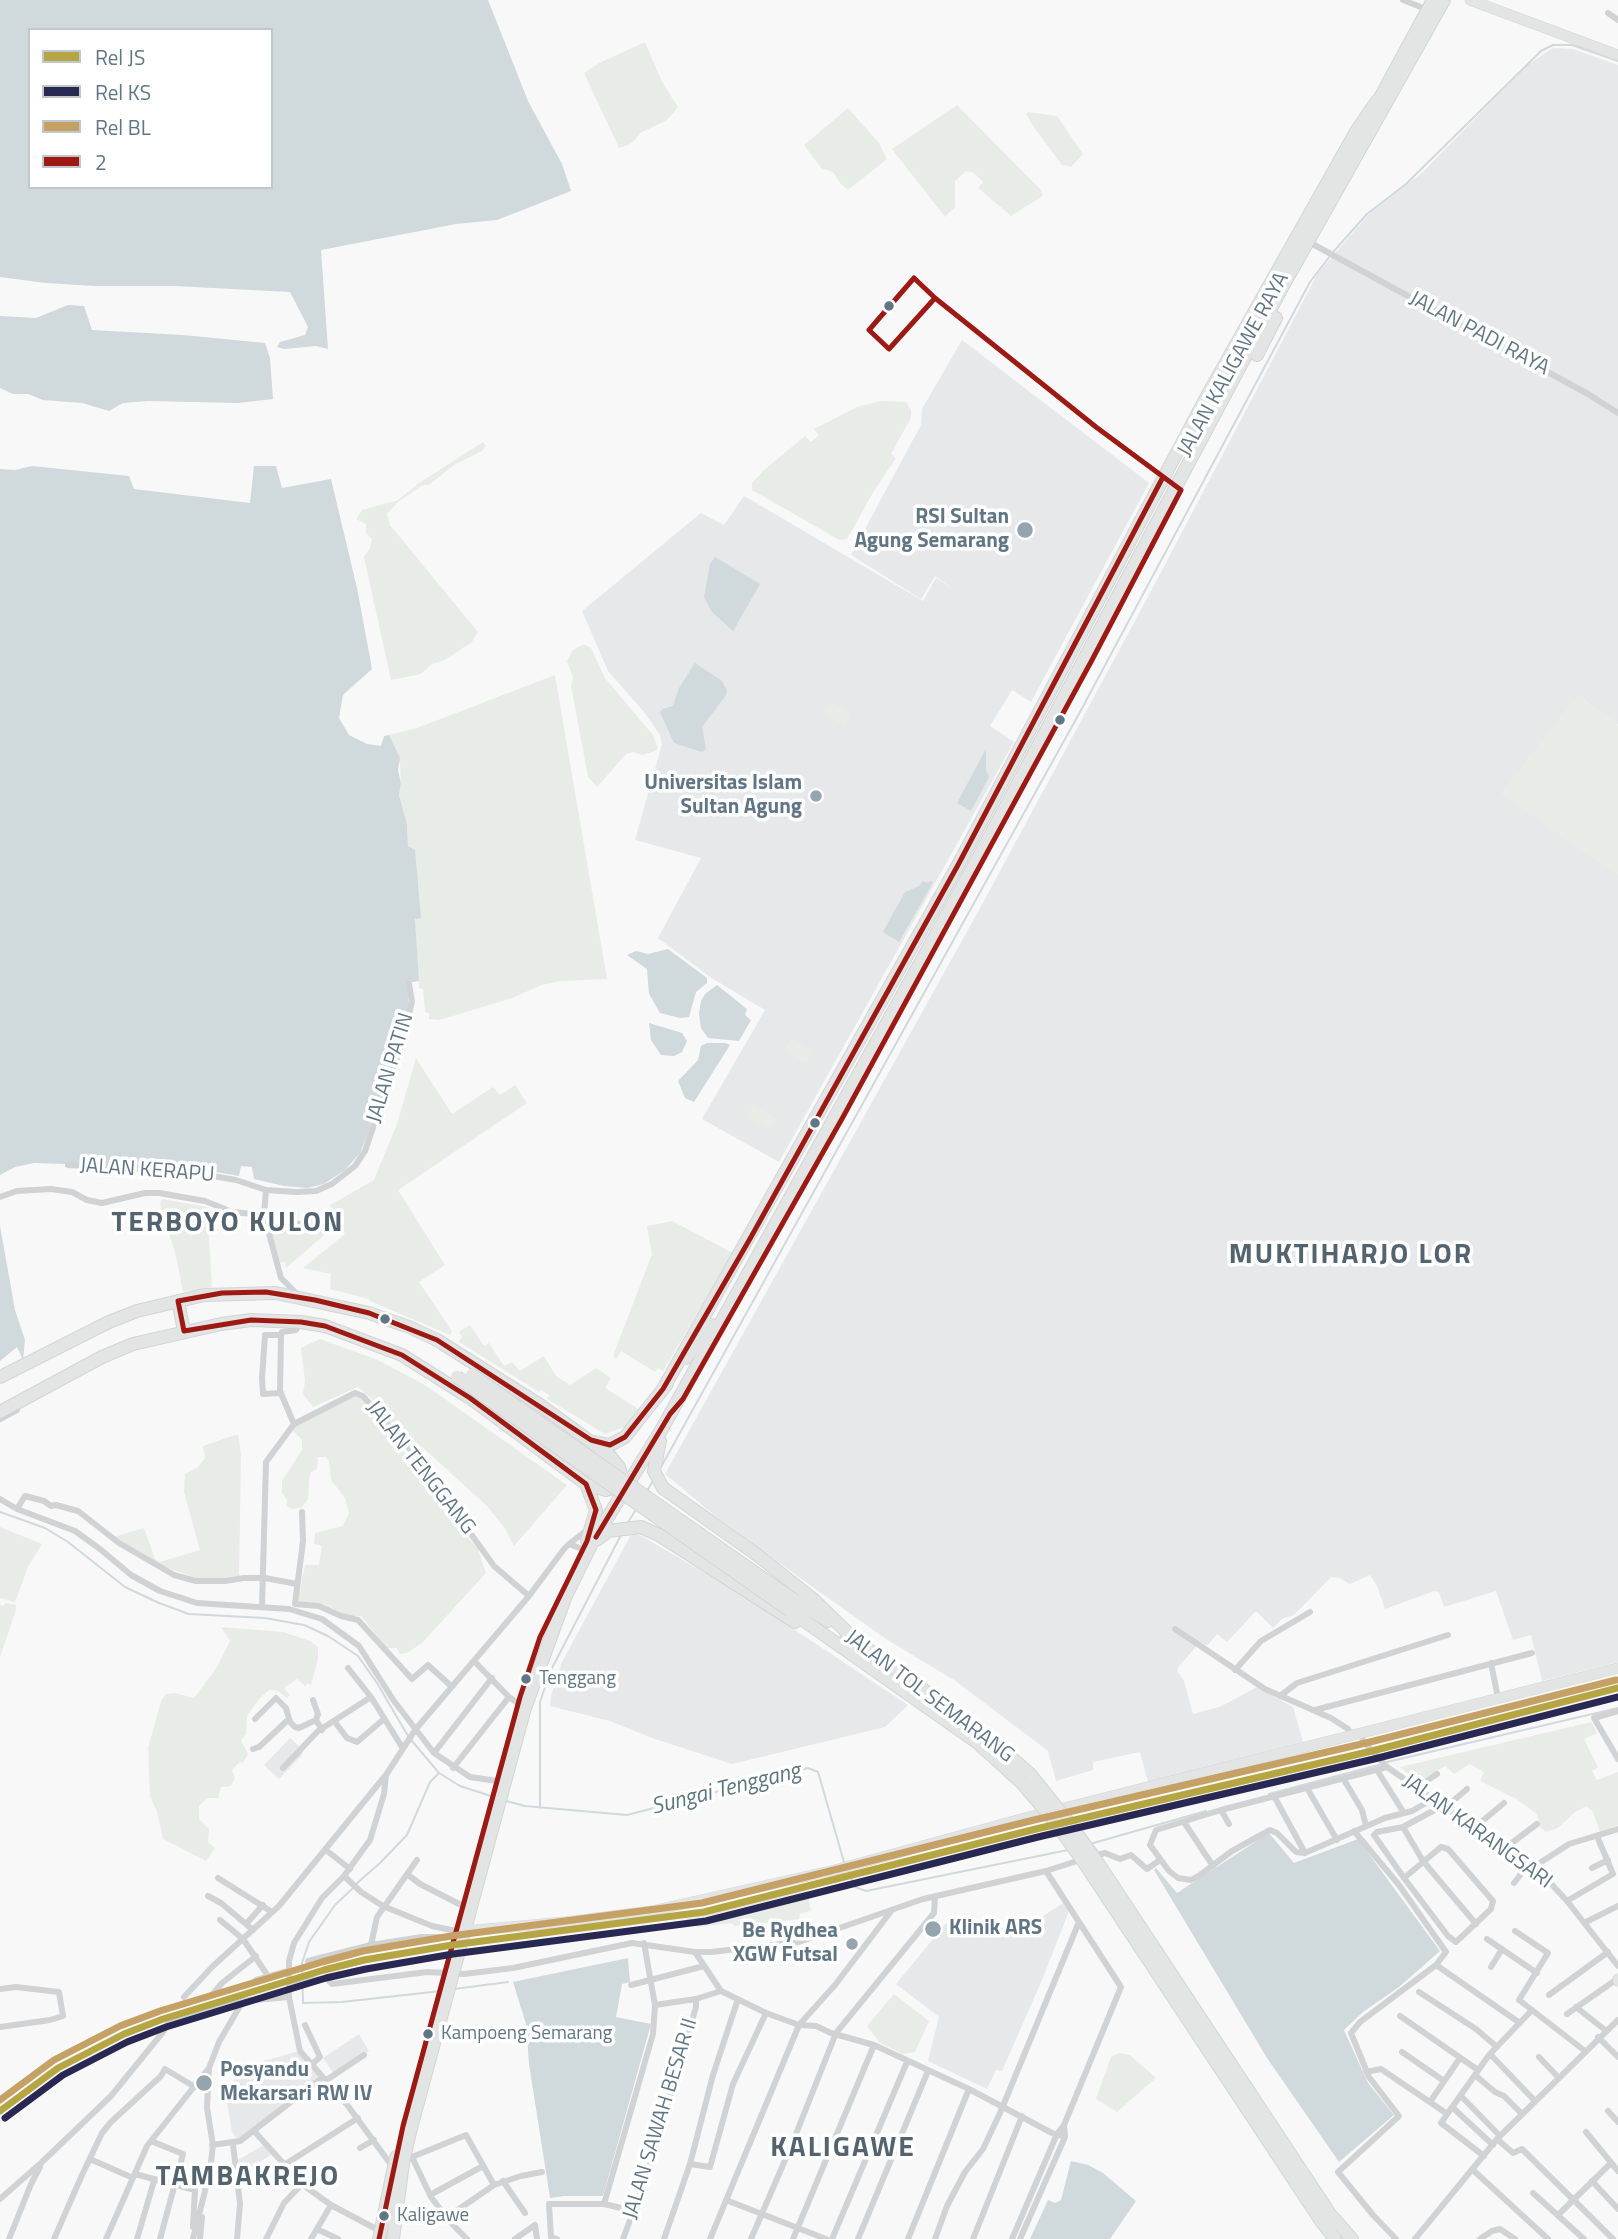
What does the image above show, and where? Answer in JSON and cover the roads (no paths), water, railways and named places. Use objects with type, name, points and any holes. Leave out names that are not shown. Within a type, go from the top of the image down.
[{"type":"highway","points":[[1306,240],[1444,0]]},
{"type":"highway","name":"JALAN KALIGAWE RAYA","points":[[649,1461],[663,1427],[1060,691],[1284,284],[1430,5]]},
{"type":"highway","points":[[1060,691],[1207,396],[1357,130],[1379,99]]},
{"type":"highway","name":"JALAN KALIGAWE RAYA","points":[[1060,691],[1167,489],[1306,240]]},
{"type":"highway","points":[[670,1414],[694,1380],[916,985],[1181,490],[1268,335],[1280,311],[1284,284]]},
{"type":"highway","name":"JALAN KALIGAWE RAYA","points":[[715,1321],[966,865]]},
{"type":"highway","points":[[663,1389],[966,865]]},
{"type":"highway","points":[[0,1377],[109,1322],[137,1311],[222,1293],[276,1293],[299,1297],[369,1313],[437,1340],[591,1440],[619,1466],[619,1487],[610,1513]]},
{"type":"highway","points":[[178,1301],[184,1331]]},
{"type":"highway","points":[[0,1412],[102,1357],[133,1344],[184,1331],[251,1320],[301,1322],[336,1330],[419,1364],[470,1398],[586,1484],[606,1490],[619,1487],[649,1461]]},
{"type":"highway","points":[[591,1440],[605,1445],[619,1442],[630,1432],[715,1321]]},
{"type":"highway","points":[[380,2235],[403,2161],[446,1985],[455,1935],[494,1808],[517,1703],[587,1544],[715,1321]]},
{"type":"highway","name":"JALAN TOL SEMARANG","points":[[437,1340],[472,1375],[792,1605],[844,1649],[1025,1778]]},
{"type":"highway","name":"JALAN TOL SEMARANG","points":[[419,1364],[457,1377],[792,1605],[852,1636],[985,1735],[1025,1778],[1054,1821],[1089,1859],[1330,2214],[1352,2239]]},
{"type":"highway","points":[[649,1461],[660,1484],[766,1561],[852,1636]]},
{"type":"highway","points":[[587,1544],[649,1461]]},
{"type":"highway","points":[[586,1484],[596,1510],[587,1544]]},
{"type":"highway","points":[[587,1544],[608,1531],[641,1527],[659,1535],[792,1620],[844,1649]]},
{"type":"highway","points":[[446,1985],[455,1935],[485,1842]]},
{"type":"highway","name":"JALAN TOL SEMARANG","points":[[1089,1859],[1335,2239]]},
{"type":"highway","points":[[393,2239],[403,2161]]},
{"type":"street","points":[[1403,0],[1430,5]]},
{"type":"street","points":[[1469,0],[1618,55]]},
{"type":"street","points":[[1608,13],[1618,20]]},
{"type":"street","name":"JALAN PADI RAYA","points":[[1306,240],[1618,413]]},
{"type":"street","name":"JALAN PATIN","points":[[365,1151],[405,1034],[412,1001],[409,984]]},
{"type":"street","name":"JALAN KERAPU","points":[[68,1165],[190,1172],[236,1180],[266,1190],[305,1193],[323,1188],[355,1166],[365,1151]]},
{"type":"street","points":[[0,1197],[33,1189],[72,1192],[87,1200],[102,1203],[145,1193],[159,1193],[205,1201],[232,1212],[264,1215]]},
{"type":"street","points":[[266,1190],[264,1215],[281,1278],[299,1297]]},
{"type":"street","points":[[267,1227],[319,1222]]},
{"type":"street","points":[[276,1293],[281,1278]]},
{"type":"street","points":[[281,1393],[263,1394],[265,1335],[281,1335],[282,1332],[296,1330],[301,1322]]},
{"type":"street","points":[[262,1606],[266,1462],[293,1424],[281,1393],[281,1335]]},
{"type":"street","points":[[0,1419],[36,1398],[37,1392]]},
{"type":"street","name":"JALAN TENGGANG","points":[[293,1424],[355,1394],[363,1396],[409,1448],[494,1566],[528,1596]]},
{"type":"street","points":[[17,1509],[24,1496],[44,1501],[51,1506],[78,1511],[119,1543],[173,1575],[196,1581],[262,1578],[297,1584]]},
{"type":"street","points":[[0,1499],[17,1509],[75,1531],[131,1575],[160,1591],[201,1604],[292,1609],[319,1618],[353,1640],[368,1658],[394,1701],[434,1753],[471,1778],[499,1782]]},
{"type":"street","points":[[302,1511],[303,1541],[295,1604],[319,1606],[358,1620],[412,1679],[428,1665],[450,1686]]},
{"type":"street","points":[[184,1997],[213,1966],[272,1912],[326,1850],[386,1775],[415,1729],[450,1686],[474,1661],[569,1544],[592,1526]]},
{"type":"street","points":[[569,1544],[587,1544]]},
{"type":"street","points":[[1235,1670],[1261,1641],[1310,1612]]},
{"type":"street","name":"JALAN KARANGSARI","points":[[1175,1629],[1265,1689],[1315,1710],[1356,1734],[1386,1766],[1544,1876],[1618,1966]]},
{"type":"street","points":[[1280,1696],[1297,1684],[1448,1635]]},
{"type":"street","points":[[1315,1710],[1532,1653]]},
{"type":"street","points":[[453,1768],[517,1703],[474,1661]]},
{"type":"street","points":[[1490,1663],[1498,1699]]},
{"type":"street","points":[[348,1668],[403,1746]]},
{"type":"street","points":[[308,1961],[371,1945],[422,1937],[652,1911],[835,1870],[1618,1668]]},
{"type":"street","points":[[434,1753],[492,1678]]},
{"type":"street","points":[[283,1768],[322,1730],[371,1697]]},
{"type":"street","points":[[255,1719],[276,1698],[286,1708],[289,1719],[297,1728],[316,1720],[318,1714],[313,1700]]},
{"type":"street","points":[[1618,1711],[1594,1718],[1618,1759]]},
{"type":"street","points":[[253,1749],[259,1747],[289,1719]]},
{"type":"street","points":[[335,1722],[347,1738],[357,1742],[384,1719]]},
{"type":"street","points":[[316,1720],[322,1730]]},
{"type":"street","points":[[1386,1766],[1156,1830],[1150,1845],[1156,1864],[1185,1880],[1200,1875],[1240,1846],[1270,1830],[1277,1833],[1296,1852],[1305,1853],[1337,1840],[1359,1836],[1366,1826],[1433,1800]]},
{"type":"street","points":[[1377,1770],[1404,1813]]},
{"type":"street","points":[[1416,1788],[1437,1774]]},
{"type":"street","points":[[350,1882],[350,1869],[370,1840],[384,1794],[386,1775]]},
{"type":"street","points":[[1343,1778],[1362,1810],[1366,1826]]},
{"type":"street","points":[[1307,1788],[1337,1840]]},
{"type":"street","points":[[1404,1878],[1441,1847],[1445,1847],[1491,1896],[1491,1909],[1459,1940],[1453,1941],[1404,1878],[1374,1835],[1403,1826],[1443,1807],[1467,1789]]},
{"type":"street","points":[[1275,1796],[1305,1853]]},
{"type":"street","points":[[1474,1828],[1504,1803]]},
{"type":"street","points":[[1221,1810],[1229,1824]]},
{"type":"street","points":[[1185,1822],[1213,1866]]},
{"type":"street","points":[[1505,1848],[1536,1824]]},
{"type":"street","points":[[1403,1826],[1423,1861],[1476,1924]]},
{"type":"street","points":[[1514,1883],[1530,1867],[1569,1844],[1618,1829]]},
{"type":"street","points":[[1359,1836],[1399,1885],[1447,1952],[1436,1965],[1353,2029],[1352,2037],[1366,2072],[1399,2116],[1338,2172],[1373,2216],[1396,2239]]},
{"type":"street","points":[[1567,1901],[1613,1874],[1597,1836]]},
{"type":"street","points":[[326,1850],[350,1869]]},
{"type":"street","points":[[292,1982],[326,1978],[332,1984],[403,1974],[446,1985],[632,1943],[695,1952],[799,1942],[893,1909],[1046,1871],[1101,1853],[1134,1856],[1147,1869],[1156,1864]]},
{"type":"street","points":[[371,1945],[383,1906],[417,1860]]},
{"type":"street","points":[[1592,1868],[1608,1860]]},
{"type":"street","points":[[1020,2239],[1065,2137],[1064,2125],[1121,1987],[1046,1871]]},
{"type":"street","points":[[407,1874],[420,1884],[463,1906]]},
{"type":"street","points":[[218,1878],[272,1912]]},
{"type":"street","points":[[350,1882],[383,1906],[455,1935]]},
{"type":"street","points":[[350,1882],[322,1898],[293,1943],[288,1971],[292,1982],[289,1997],[300,2051],[358,2118],[389,2162],[403,2161],[466,2135],[494,2185]]},
{"type":"street","points":[[208,1896],[221,1903],[253,1930]]},
{"type":"street","points":[[751,2239],[836,2033],[934,1913],[935,1897]]},
{"type":"street","points":[[234,1932],[263,1905]]},
{"type":"street","points":[[1584,1923],[1618,1906]]},
{"type":"street","points":[[710,2239],[799,2025],[840,1978],[893,1909]]},
{"type":"street","points":[[220,1920],[243,1939],[267,1973]]},
{"type":"street","points":[[935,2239],[947,2206],[965,2172],[983,2149],[1003,2105],[1079,1922]]},
{"type":"street","points":[[1515,1931],[1548,1953],[1519,1999],[1585,2051]]},
{"type":"street","points":[[1487,1938],[1537,1973]]},
{"type":"street","points":[[604,2204],[653,2034],[655,2005],[644,1943]]},
{"type":"street","points":[[1491,1967],[1503,1949]]},
{"type":"street","points":[[695,1952],[721,1991],[766,2013],[799,2025],[816,2026],[874,2045],[1065,2137]]},
{"type":"street","points":[[1549,1995],[1608,1952]]},
{"type":"street","points":[[212,1995],[222,1983],[256,1956]]},
{"type":"street","points":[[1436,1965],[1520,2022]]},
{"type":"street","points":[[631,1985],[704,1966]]},
{"type":"street","points":[[256,1980],[288,1971]]},
{"type":"street","points":[[1567,2014],[1618,1980]]},
{"type":"street","points":[[0,1989],[16,1987],[59,1992],[63,2016],[56,2020],[1,2028]]},
{"type":"street","points":[[655,2005],[721,1991]]},
{"type":"street","points":[[1419,1992],[1476,2029],[1497,2047]]},
{"type":"street","points":[[0,2199],[111,2096],[170,2020],[243,2001],[289,1997]]},
{"type":"street","name":"JALAN SAWAH BESAR II","points":[[623,2239],[661,2129],[696,2007],[695,1998]]},
{"type":"street","points":[[664,2239],[690,2164],[713,2075],[738,1999]]},
{"type":"street","points":[[106,2239],[153,2142],[209,2068],[219,2042],[243,2001]]},
{"type":"street","points":[[1576,2007],[1605,2030]]},
{"type":"street","points":[[1484,2157],[1443,2125],[1446,2113],[1490,2054],[1532,2010]]},
{"type":"street","points":[[690,2164],[710,2167],[733,2084],[766,2013]]},
{"type":"street","points":[[1400,2017],[1460,2058],[1522,2114]]},
{"type":"street","points":[[1415,2239],[1497,2140],[1617,2021]]},
{"type":"street","points":[[305,2025],[320,2057],[311,2065]]},
{"type":"street","points":[[1598,2037],[1618,2057]]},
{"type":"street","points":[[793,2239],[874,2045]]},
{"type":"street","points":[[1402,2052],[1444,2081]]},
{"type":"street","points":[[212,2145],[233,2144],[364,2054]]},
{"type":"street","points":[[1490,2054],[1535,2101]]},
{"type":"street","points":[[1539,2057],[1558,2077]]},
{"type":"street","points":[[1430,2102],[1460,2058]]},
{"type":"street","points":[[832,2239],[907,2062]]},
{"type":"street","points":[[200,2239],[212,2145],[206,2108],[209,2068]]},
{"type":"street","points":[[54,2239],[102,2133],[111,2122],[161,2076],[165,2069],[195,2087]]},
{"type":"street","points":[[1366,2072],[1381,2069],[1446,2113]]},
{"type":"street","points":[[858,2239],[928,2071]]},
{"type":"street","points":[[908,2239],[969,2089]]},
{"type":"street","points":[[1461,2096],[1497,2140]]},
{"type":"street","points":[[1452,2107],[1514,2153],[1522,2149],[1526,2152],[1613,2239]]},
{"type":"street","points":[[1608,2111],[1618,2122]]},
{"type":"street","points":[[973,2239],[1022,2116]]},
{"type":"street","points":[[284,2165],[358,2118]]},
{"type":"street","points":[[1012,2239],[1054,2133],[1064,2125]]},
{"type":"street","points":[[254,2131],[302,2184],[380,2235]]},
{"type":"street","points":[[1586,2132],[1618,2171]]},
{"type":"street","points":[[360,2148],[374,2140]]},
{"type":"street","points":[[153,2142],[183,2154],[160,2239]]},
{"type":"street","points":[[233,2144],[240,2204],[237,2239]]},
{"type":"street","points":[[90,2159],[135,2175],[195,2190],[193,2239]]},
{"type":"street","points":[[9,2239],[43,2161]]},
{"type":"street","points":[[403,2161],[446,2218],[467,2239]]},
{"type":"street","points":[[1559,2215],[1611,2163]]},
{"type":"street","points":[[430,2195],[483,2166]]},
{"type":"street","points":[[1473,2170],[1548,2239]]},
{"type":"street","points":[[446,2218],[494,2185],[542,2172]]},
{"type":"street","points":[[136,2239],[154,2180]]},
{"type":"street","points":[[503,2181],[525,2213]]},
{"type":"street","points":[[1592,2181],[1618,2209]]},
{"type":"street","points":[[267,2239],[284,2203],[302,2184]]},
{"type":"street","points":[[193,2239],[205,2193]]},
{"type":"street","points":[[1533,2193],[1584,2239]]},
{"type":"street","points":[[726,2200],[826,2239]]},
{"type":"street","points":[[557,2239],[551,2237],[549,2204],[604,2204],[634,2211]]},
{"type":"street","points":[[311,2239],[331,2205]]},
{"type":"street","points":[[515,2239],[535,2225],[537,2239]]},
{"type":"street","points":[[317,2229],[338,2239]]},
{"type":"street","points":[[1480,2239],[1500,2229],[1515,2239]]},
{"type":"waterway","points":[[1334,251],[1367,214],[1406,184],[1541,51],[1553,45],[1572,45],[1618,61]]},
{"type":"waterway","points":[[661,1467],[1080,712],[1310,282],[1330,256]]},
{"type":"waterway","points":[[647,1491],[653,1481]]},
{"type":"waterway","points":[[627,1524],[635,1511]]},
{"type":"waterway","name":"Sungai Tenggang","points":[[0,1512],[45,1528],[68,1542],[125,1587],[159,1603],[189,1614],[265,1618],[304,1625],[328,1636],[358,1656],[408,1736]]},
{"type":"waterway","points":[[540,1808],[540,1702],[551,1670],[621,1535]]},
{"type":"waterway","name":"Sungai Tenggang","points":[[1387,1762],[1618,1708]]},
{"type":"waterway","name":"Sungai Tenggang","points":[[412,1741],[439,1773],[460,1786],[494,1797]]},
{"type":"waterway","name":"Sungai Tenggang","points":[[1269,1794],[1382,1764]]},
{"type":"waterway","name":"Sungai Tenggang","points":[[506,1801],[525,1806],[627,1815],[808,1768],[818,1772],[844,1862]]},
{"type":"waterway","points":[[356,1884],[407,1835],[430,1782],[439,1773]]},
{"type":"waterway","name":"Sungai Tenggang","points":[[1090,1844],[1206,1811]]},
{"type":"waterway","name":"Sungai Tenggang","points":[[848,1870],[855,1887],[866,1891],[1068,1850]]},
{"type":"waterway","points":[[353,1888],[335,1905],[309,1942],[302,1963],[303,2003],[342,2002],[441,1991]]},
{"type":"waterway","points":[[454,1989],[508,1982]]},
{"type":"rail line","name":"BL","points":[[0,2100],[54,2060],[120,2026],[160,2011],[363,1951],[451,1936],[702,1903],[1616,1680]]},
{"type":"rail line","name":"JS","points":[[0,2111],[58,2068],[124,2034],[163,2019],[324,1970],[364,1960],[452,1945],[704,1912],[1036,1829],[1372,1751],[1618,1688]]},
{"type":"rail line","name":"KS","points":[[5,2118],[63,2075],[127,2042],[166,2027],[326,1978],[453,1954],[706,1921],[1038,1837],[1374,1759],[1618,1697]]},
{"type":"place","name":"RSI Sultan Agung Semarang","points":[[1025,530]]},
{"type":"place","name":"Universitas Islam Sultan Agung","points":[[816,796]]},
{"type":"place","name":"Tenggang","points":[[526,1679]]},
{"type":"place","name":"Klinik ARS","points":[[933,1929]]},
{"type":"place","name":"Be Rydhea XGW Futsal","points":[[852,1944]]},
{"type":"place","name":"Kampoeng Semarang","points":[[428,2034]]},
{"type":"place","name":"Posyandu Mekarsari RW IV","points":[[204,2083]]},
{"type":"place","name":"Kaligawe","points":[[384,2216]]},
{"type":"district","name":"TERBOYO KULON","points":[[228,1224]]},
{"type":"district","name":"MUKTIHARJO LOR","points":[[1351,1256]]},
{"type":"district","name":"KALIGAWE","points":[[843,2149]]},
{"type":"district","name":"TAMBAKREJO","points":[[248,2178]]}]
